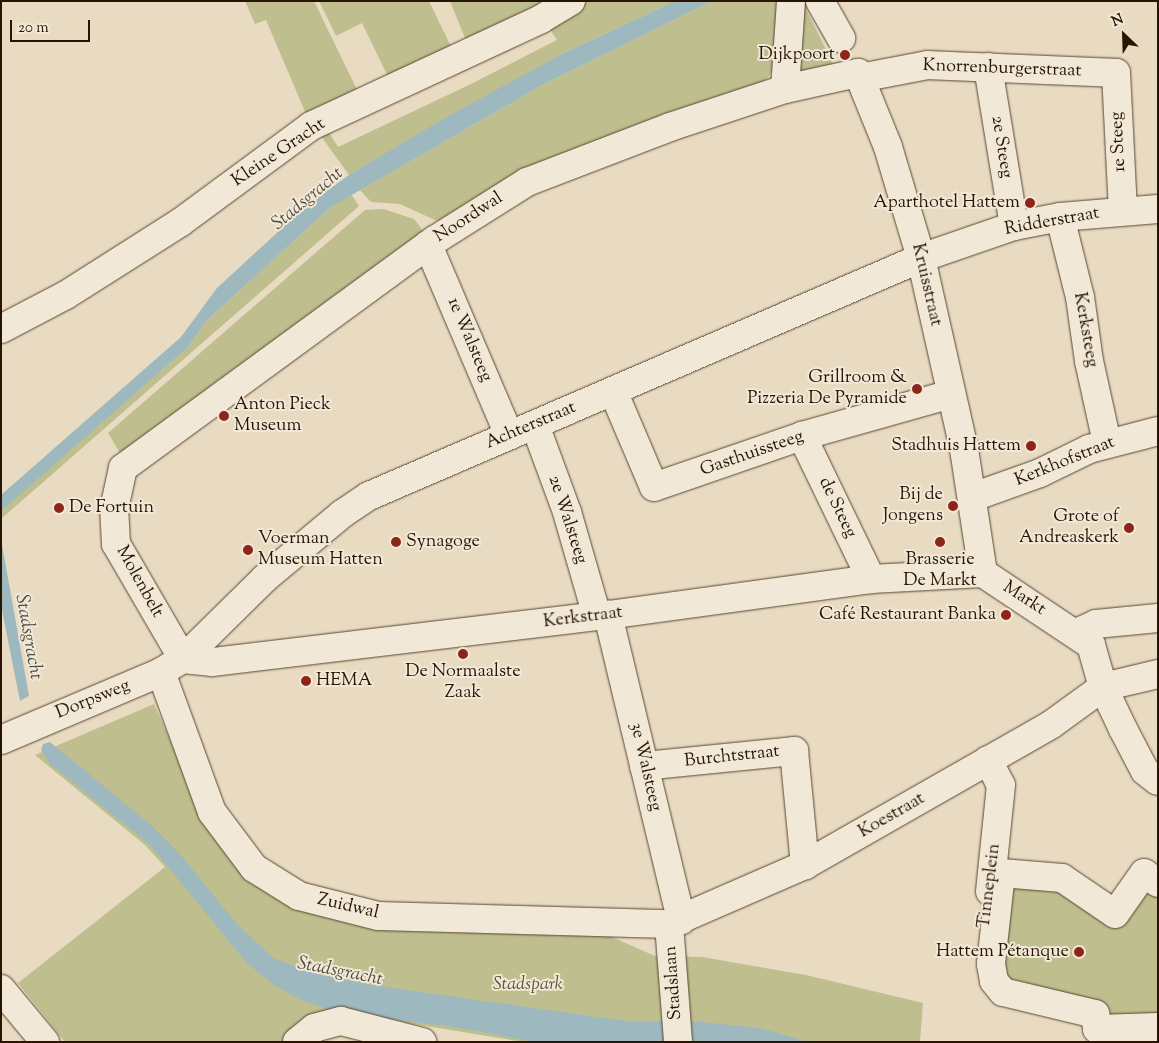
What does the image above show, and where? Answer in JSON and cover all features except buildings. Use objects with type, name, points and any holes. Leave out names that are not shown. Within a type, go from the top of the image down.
[{"type":"street","name":"Kleine Gracht","points":[[1,330],[66,295],[181,222],[311,126],[532,23],[571,1]]},
{"type":"street","points":[[785,89],[791,1]]},
{"type":"street","points":[[820,1],[840,38]]},
{"type":"street","name":"Knorrenburgerstraat","points":[[785,89],[928,65],[1116,73]]},
{"type":"street","name":"2e Steeg","points":[[988,67],[1014,226]]},
{"type":"street","name":"1e Steeg","points":[[1116,73],[1123,210]]},
{"type":"street","name":"Kruisstraat","points":[[859,76],[888,147],[921,258],[973,497]]},
{"type":"street","name":"Noordwal","points":[[121,471],[428,245],[527,182],[670,127],[785,89]]},
{"type":"street","name":"Ridderstraat","points":[[921,258],[1014,226],[1060,217],[1123,210],[1158,209]]},
{"type":"street","name":"Kerksteeg","points":[[1060,217],[1080,297],[1089,361],[1107,443]]},
{"type":"street","name":"1e Walsteeg","points":[[428,245],[509,435]]},
{"type":"street","name":"Achterstraat","points":[[172,666],[264,579],[342,514],[369,496],[921,258]]},
{"type":"street","name":"Gasthuissteeg","points":[[614,391],[654,487],[802,436],[951,394]]},
{"type":"street","name":"2e Walsteeg","points":[[535,425],[602,616]]},
{"type":"street","name":"Kerkhofstraat","points":[[973,497],[1107,443],[1158,431]]},
{"type":"street","name":"de Steeg","points":[[802,436],[871,579]]},
{"type":"street","name":"Molenbelt","points":[[121,471],[114,509],[116,544],[172,666]]},
{"type":"street","name":"Markt","points":[[973,497],[983,573],[1076,633],[1091,645],[1103,687],[1145,771],[1158,781]]},
{"type":"street","name":"Kerkstraat","points":[[172,666],[602,616],[871,579],[983,573]]},
{"type":"street","name":"3e Walsteeg","points":[[602,616],[644,766],[675,922]]},
{"type":"street","points":[[1076,633],[1096,624],[1158,618]]},
{"type":"street","name":"Dorpsweg","points":[[1,740],[172,666]]},
{"type":"street","name":"Zuidwal","points":[[172,666],[212,812],[254,868],[299,896],[378,916],[675,922]]},
{"type":"street","points":[[1103,687],[1158,674]]},
{"type":"street","name":"Koestraat","points":[[675,922],[805,865],[1052,724],[1103,687]]},
{"type":"street","name":"Burchtstraat","points":[[644,766],[794,751],[805,865]]},
{"type":"street","name":"Tinneplein","points":[[988,760],[1001,785],[982,953],[988,993],[998,999],[1095,1019]]},
{"type":"street","name":"Tinneplein","points":[[1158,883],[1144,872],[1115,914],[1062,878],[1001,873],[991,964],[994,981],[1003,992],[1086,1010],[1095,1014],[1097,1028],[1158,1027]]},
{"type":"street","name":"Stadslaan","points":[[675,922],[678,1042]]},
{"type":"street","points":[[1,990],[43,1041]]},
{"type":"street","points":[[297,1042],[314,1028],[341,1021],[422,1042]]},
{"type":"green space","points":[[245,1],[314,1],[361,98],[309,121],[266,20],[255,24]]},
{"type":"green space","points":[[319,1],[429,1],[455,55],[392,85],[362,23],[336,36]]},
{"type":"green space","points":[[450,1],[560,1],[469,48]]},
{"type":"green space","points":[[583,1],[675,1],[562,54],[349,175],[318,132],[326,128],[338,147],[469,85],[557,40],[547,25]]},
{"type":"green space","points":[[712,1],[784,1],[779,55],[770,75],[760,86],[566,155],[437,221],[400,204],[371,202],[360,190],[542,85]]},
{"type":"green space","points":[[803,3],[836,70],[798,80]]},
{"type":"green space","points":[[351,194],[359,206],[1,519],[1,511],[7,505],[188,347],[206,321],[331,207]]},
{"type":"green space","points":[[383,209],[414,219],[424,232],[120,453],[108,433],[365,210]]},
{"type":"green space","name":"Stadspark","points":[[154,704],[192,789],[293,905],[605,934],[655,956],[702,957],[806,975],[923,1003],[920,1042],[524,1042],[341,1012],[284,1042],[65,1042],[18,983],[165,867],[145,845],[35,755]]},
{"type":"green space","name":"Hattem Pétanque","points":[[1144,879],[1158,888],[1158,1024],[1116,1026],[998,986],[1006,887],[1059,885],[1116,919]]},
{"type":"water","points":[[675,1],[712,1],[542,85],[331,207],[206,321],[188,347],[1,511],[1,495],[181,337],[217,288],[306,206],[349,175],[445,118],[562,54]]},
{"type":"water","points":[[1,539],[29,696],[20,701],[1,605]]},
{"type":"water","points":[[50,742],[151,825],[179,853],[237,924],[273,958],[310,972],[371,985],[626,1021],[702,1022],[760,1028],[808,1042],[535,1042],[455,1027],[339,1013],[301,1000],[274,985],[247,963],[150,845],[50,764],[41,750],[43,744]]},
{"type":"place","name":"Dijkpoort","points":[[845,55]]},
{"type":"place","name":"Aparthotel Hattem","points":[[1030,203]]},
{"type":"place","name":"Grillroom & Pizzeria De Pyramide","points":[[917,389]]},
{"type":"place","name":"Anton Pieck Museum","points":[[224,416]]},
{"type":"place","name":"Stadhuis Hattem","points":[[1031,446]]},
{"type":"place","name":"Bij de Jongens","points":[[953,506]]},
{"type":"place","name":"De Fortuin","points":[[59,508]]},
{"type":"place","name":"Grote of Andreaskerk","points":[[1129,528]]},
{"type":"place","name":"Synagoge","points":[[396,542]]},
{"type":"place","name":"Brasserie De Markt","points":[[940,542]]},
{"type":"place","name":"Voerman Museum Hatten","points":[[248,550]]},
{"type":"place","name":"Café Restaurant Banka","points":[[1006,615]]},
{"type":"place","name":"De Normaalste Zaak","points":[[463,654]]},
{"type":"place","name":"HEMA","points":[[306,681]]},
{"type":"place","name":"Hattem Pétanque","points":[[1079,952]]},
{"type":"water label","name":"Stadsgracht","points":[[308,199]]},
{"type":"water label","name":"Stadsgracht","points":[[28,637]]},
{"type":"water label","name":"Stadsgracht","points":[[340,972]]}]
